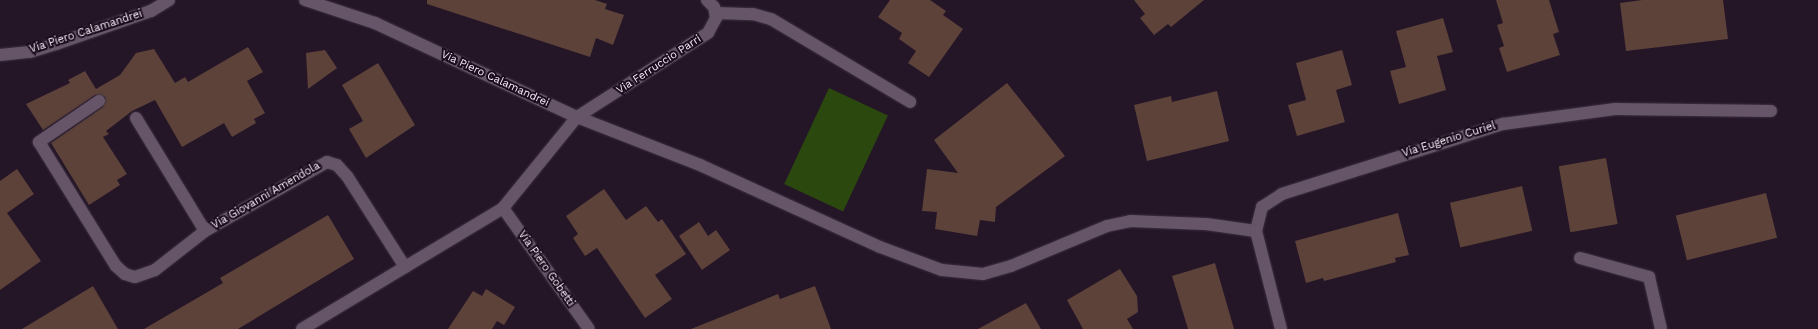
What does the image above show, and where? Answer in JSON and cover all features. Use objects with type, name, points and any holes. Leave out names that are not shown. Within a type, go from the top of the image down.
[{"type":"street","name":"Via Piero Calamandrei","points":[[0,55],[30,52],[56,44],[151,11],[169,0]]},
{"type":"street","name":"Via Piero Calamandrei","points":[[305,0],[375,23],[577,117],[700,165],[909,260],[956,273],[983,274],[997,270],[1107,226],[1125,222],[1206,224],[1256,231]]},
{"type":"street","points":[[707,0],[716,13],[753,14],[776,21],[910,102]]},
{"type":"street","name":"Via Ferruccio Parri","points":[[577,117],[702,38],[712,29],[716,13]]},
{"type":"street","name":"Via Giovanni Amendola","points":[[99,101],[39,142],[116,266],[129,276],[142,276],[165,263],[193,239],[205,231],[316,166],[332,163],[347,176],[405,267]]},
{"type":"street","name":"Via Eugenio Curiel","points":[[1281,329],[1256,231],[1262,207],[1282,194],[1490,127],[1615,109],[1771,111]]},
{"type":"street","points":[[302,329],[504,208],[577,117]]},
{"type":"street","points":[[136,118],[205,231]]},
{"type":"street","name":"Via Piero Gobetti","points":[[504,208],[589,329]]},
{"type":"street","points":[[1580,258],[1649,277],[1661,329]]},
{"type":"green space","points":[[829,88],[888,115],[843,212],[784,184]]},
{"type":"building","points":[[427,0],[595,0],[607,4],[605,9],[624,15],[613,45],[596,38],[590,57],[427,4]]},
{"type":"building","points":[[890,0],[930,0],[946,11],[943,15],[963,29],[929,77],[908,63],[916,51],[899,39],[902,33],[878,17]]},
{"type":"building","points":[[1134,0],[1204,0],[1171,27],[1168,24],[1154,35],[1140,18],[1145,14]]},
{"type":"building","points":[[1496,0],[1549,0],[1559,32],[1553,34],[1560,55],[1507,72],[1499,48],[1504,46],[1497,25],[1503,23]]},
{"type":"building","points":[[1642,0],[1723,0],[1728,39],[1626,51],[1620,3]]},
{"type":"building","points":[[1443,18],[1453,52],[1437,56],[1446,90],[1399,104],[1390,71],[1406,67],[1396,31]]},
{"type":"building","points":[[248,47],[263,72],[247,81],[265,113],[254,119],[256,123],[232,137],[224,123],[182,147],[155,100],[132,111],[106,131],[109,134],[103,137],[127,174],[117,180],[120,185],[89,205],[51,143],[103,107],[105,97],[95,95],[43,130],[26,104],[70,83],[68,80],[85,71],[96,89],[120,75],[136,53],[154,49],[175,83],[185,77],[188,82]]},
{"type":"building","points":[[325,50],[337,68],[308,89],[306,53]]},
{"type":"building","points":[[1342,50],[1352,85],[1336,90],[1345,122],[1297,136],[1288,105],[1306,100],[1296,63]]},
{"type":"building","points":[[378,63],[415,125],[366,158],[349,129],[363,121],[342,85]]},
{"type":"building","points":[[1007,83],[1065,156],[996,207],[995,222],[980,220],[977,236],[935,229],[937,212],[922,211],[927,169],[958,173],[934,140]]},
{"type":"building","points":[[1217,91],[1229,141],[1147,161],[1134,105],[1171,96],[1172,102]]},
{"type":"building","points":[[1606,158],[1618,224],[1570,232],[1559,166]]},
{"type":"building","points":[[17,169],[34,194],[7,213],[41,261],[0,290],[0,181]]},
{"type":"building","points":[[1522,186],[1532,231],[1460,247],[1450,203]]},
{"type":"building","points":[[604,189],[626,220],[646,206],[658,222],[662,219],[686,254],[655,275],[672,299],[645,318],[597,248],[585,256],[573,238],[578,234],[566,216]]},
{"type":"building","points":[[1766,193],[1777,238],[1687,260],[1676,215]]},
{"type":"building","points":[[1398,213],[1409,255],[1395,258],[1396,262],[1324,281],[1323,278],[1306,283],[1295,241]]},
{"type":"building","points":[[328,215],[354,259],[238,329],[144,329],[223,283],[220,278]]},
{"type":"building","points":[[699,222],[708,236],[716,230],[730,250],[702,270],[679,236]]},
{"type":"building","points":[[1215,263],[1234,329],[1188,329],[1172,276]]},
{"type":"building","points":[[1120,269],[1137,296],[1138,312],[1127,319],[1133,329],[1083,329],[1067,300]]},
{"type":"building","points":[[93,286],[118,329],[22,329]]},
{"type":"building","points":[[815,286],[831,329],[691,329],[778,294],[780,299]]},
{"type":"building","points":[[486,289],[515,307],[504,325],[497,321],[492,329],[448,329],[473,291],[482,296]]},
{"type":"building","points":[[1026,303],[1041,329],[978,329]]}]
